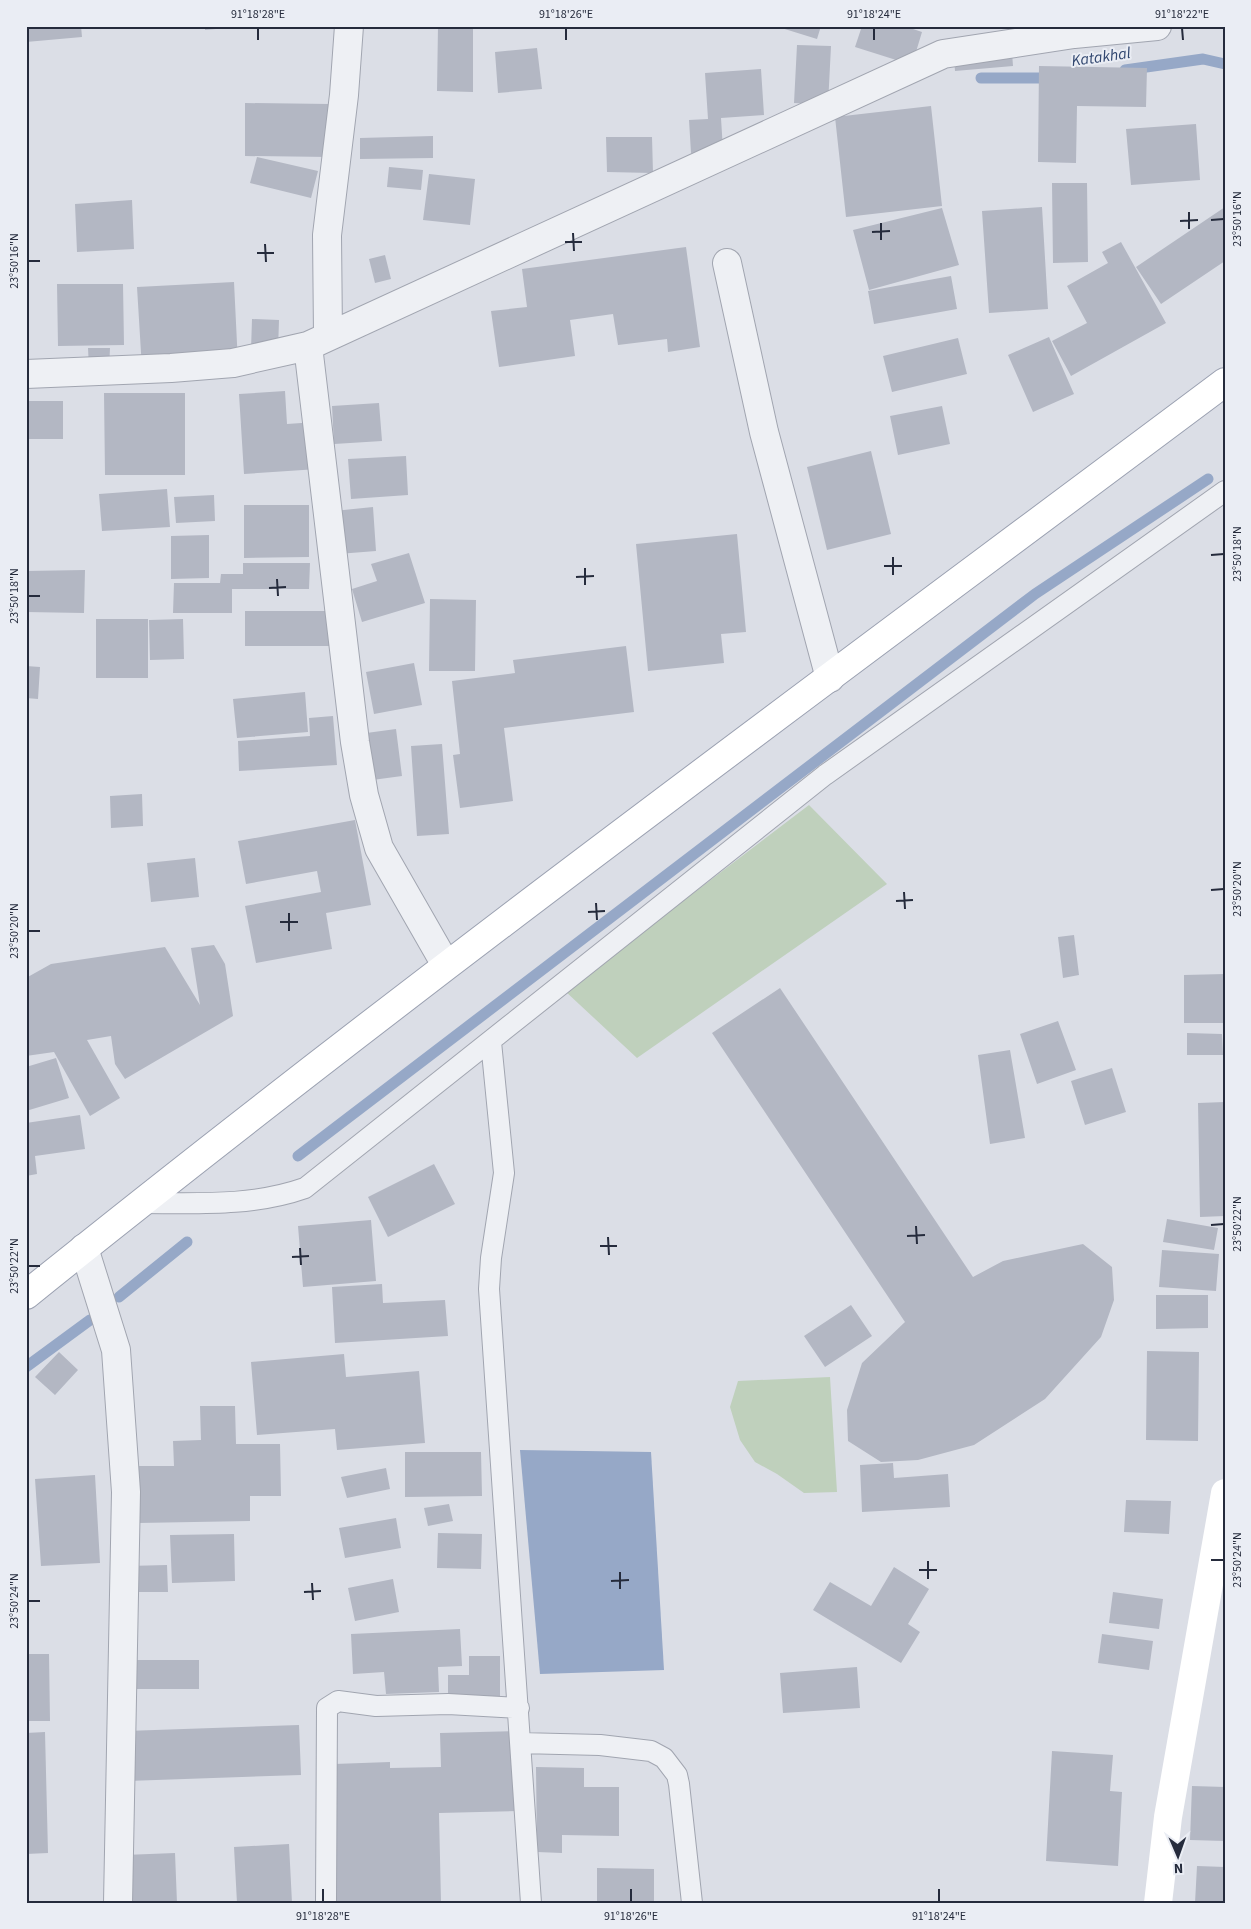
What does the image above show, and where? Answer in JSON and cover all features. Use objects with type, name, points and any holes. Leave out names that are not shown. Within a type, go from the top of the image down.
[{"type":"main road","points":[[26,1294],[138,1203],[446,965],[1225,382]]},
{"type":"main road","points":[[1164,1902],[1168,1817],[1225,1493]]},
{"type":"street","points":[[349,26],[344,95],[327,235],[318,340],[355,742],[364,795],[379,848],[446,965]]},
{"type":"street","points":[[26,374],[171,368],[233,363],[318,340],[943,54],[1074,34],[1156,26]]},
{"type":"street","points":[[727,264],[764,432],[830,678]]},
{"type":"street","points":[[84,1248],[116,1350],[126,1492],[118,1903]]},
{"type":"lane","points":[[138,1203],[238,1203],[282,1196],[305,1188],[825,775],[1225,491]]},
{"type":"lane","points":[[490,1042],[504,1173],[491,1258],[489,1289],[531,1903]]},
{"type":"lane","points":[[326,1903],[327,1708],[338,1701],[376,1706],[448,1704],[519,1708]]},
{"type":"lane","points":[[520,1743],[600,1745],[651,1751],[664,1758],[677,1775],[680,1784],[692,1903]]},
{"type":"green space","points":[[809,805],[887,884],[637,1058],[565,991]]},
{"type":"green space","points":[[830,1377],[837,1492],[804,1493],[777,1474],[755,1462],[740,1440],[730,1407],[738,1381]]},
{"type":"water","points":[[520,1450],[651,1452],[664,1670],[540,1674]]},
{"type":"building","points":[[26,26],[81,26],[82,37],[26,42]]},
{"type":"building","points":[[205,26],[227,26],[227,28],[205,30]]},
{"type":"building","points":[[438,26],[473,26],[473,92],[437,91]]},
{"type":"building","points":[[775,26],[821,26],[817,39]]},
{"type":"building","points":[[862,26],[904,26],[922,32],[912,65],[855,47]]},
{"type":"building","points":[[1011,39],[1013,66],[955,71],[953,44]]},
{"type":"building","points":[[797,45],[831,46],[828,105],[794,103]]},
{"type":"building","points":[[537,48],[542,89],[498,93],[495,52]]},
{"type":"building","points":[[1039,66],[1147,68],[1146,107],[1077,106],[1076,163],[1038,162]]},
{"type":"building","points":[[761,69],[764,115],[721,118],[723,150],[691,153],[689,120],[708,119],[705,73]]},
{"type":"building","points":[[245,103],[330,104],[330,157],[245,156]]},
{"type":"building","points":[[931,106],[942,206],[846,217],[835,117]]},
{"type":"building","points":[[1196,124],[1200,180],[1131,185],[1126,129]]},
{"type":"building","points":[[433,136],[433,158],[360,159],[360,138]]},
{"type":"building","points":[[606,137],[652,137],[653,173],[607,172]]},
{"type":"building","points":[[257,157],[318,171],[311,198],[250,183]]},
{"type":"building","points":[[389,167],[423,170],[421,190],[387,187]]},
{"type":"building","points":[[429,174],[475,179],[470,225],[423,220]]},
{"type":"building","points":[[1052,183],[1087,183],[1088,262],[1053,263]]},
{"type":"building","points":[[132,200],[134,249],[77,252],[75,204]]},
{"type":"building","points":[[1042,207],[1048,309],[989,313],[982,211]]},
{"type":"building","points":[[1225,207],[1225,261],[1161,304],[1136,267]]},
{"type":"building","points":[[942,208],[959,265],[869,290],[853,230]]},
{"type":"building","points":[[1121,242],[1166,323],[1071,376],[1052,341],[1087,323],[1067,286],[1108,263],[1102,252]]},
{"type":"building","points":[[686,247],[700,347],[668,352],[667,339],[618,345],[613,314],[570,320],[575,356],[499,367],[491,311],[527,307],[522,269]]},
{"type":"building","points":[[385,255],[391,279],[375,283],[369,259]]},
{"type":"building","points":[[951,276],[957,309],[874,324],[868,291]]},
{"type":"building","points":[[234,282],[238,364],[142,369],[137,287]]},
{"type":"building","points":[[57,284],[123,284],[124,345],[58,346]]},
{"type":"building","points":[[252,319],[279,320],[278,351],[251,350]]},
{"type":"building","points":[[1049,337],[1074,394],[1033,412],[1008,355]]},
{"type":"building","points":[[958,338],[967,374],[892,392],[883,356]]},
{"type":"building","points":[[88,348],[110,348],[109,369],[89,368]]},
{"type":"building","points":[[285,391],[287,424],[330,421],[333,468],[244,474],[239,394]]},
{"type":"building","points":[[104,393],[185,393],[185,475],[105,475]]},
{"type":"building","points":[[26,401],[63,401],[63,439],[26,439]]},
{"type":"building","points":[[379,403],[382,441],[334,444],[332,406]]},
{"type":"building","points":[[942,406],[950,444],[898,455],[890,416]]},
{"type":"building","points":[[871,451],[891,534],[827,550],[807,467]]},
{"type":"building","points":[[406,456],[408,495],[351,499],[348,459]]},
{"type":"building","points":[[167,489],[170,527],[102,531],[99,494]]},
{"type":"building","points":[[214,495],[215,521],[176,523],[174,497]]},
{"type":"building","points":[[244,505],[309,505],[309,557],[244,558]]},
{"type":"building","points":[[373,507],[376,551],[338,554],[334,511]]},
{"type":"building","points":[[737,534],[746,632],[721,634],[724,663],[648,671],[636,544]]},
{"type":"building","points":[[209,535],[209,578],[171,579],[171,536]]},
{"type":"building","points":[[409,553],[425,603],[362,622],[352,589],[377,581],[371,564]]},
{"type":"building","points":[[243,563],[310,563],[309,589],[232,589],[232,613],[173,613],[174,583],[220,583],[221,574],[243,574]]},
{"type":"building","points":[[85,570],[84,613],[26,612],[26,571]]},
{"type":"building","points":[[430,599],[476,600],[475,671],[429,671]]},
{"type":"building","points":[[245,611],[332,611],[332,646],[245,646]]},
{"type":"building","points":[[96,619],[148,619],[148,678],[96,678]]},
{"type":"building","points":[[183,619],[184,659],[150,660],[149,620]]},
{"type":"building","points":[[626,646],[634,712],[504,728],[513,801],[460,808],[453,755],[460,754],[452,681],[515,673],[513,660]]},
{"type":"building","points":[[414,663],[422,705],[374,714],[366,672]]},
{"type":"building","points":[[26,666],[40,667],[38,699],[26,698]]},
{"type":"building","points":[[305,692],[308,732],[237,738],[233,699]]},
{"type":"building","points":[[333,716],[337,765],[239,771],[238,741],[310,736],[309,718]]},
{"type":"building","points":[[26,720],[29,720],[29,774],[26,774]]},
{"type":"building","points":[[396,729],[402,776],[365,781],[359,734]]},
{"type":"building","points":[[442,744],[449,834],[417,836],[411,746]]},
{"type":"building","points":[[142,794],[143,826],[111,828],[110,796]]},
{"type":"building","points":[[355,820],[371,905],[326,913],[332,949],[256,963],[245,906],[321,892],[317,871],[246,884],[238,841]]},
{"type":"building","points":[[195,858],[199,897],[151,902],[147,863]]},
{"type":"building","points":[[1074,935],[1079,975],[1063,978],[1058,937]]},
{"type":"building","points":[[214,945],[225,964],[233,1016],[125,1079],[115,1064],[111,1036],[87,1040],[120,1098],[90,1116],[54,1052],[26,1056],[26,978],[51,964],[165,947],[200,1005],[191,948]]},
{"type":"building","points":[[1225,974],[1225,1023],[1184,1023],[1184,975]]},
{"type":"building","points":[[780,988],[973,1277],[1003,1261],[1083,1244],[1112,1267],[1114,1300],[1101,1337],[1045,1399],[974,1445],[918,1460],[881,1462],[848,1441],[847,1410],[862,1363],[905,1322],[712,1033]]},
{"type":"building","points":[[1058,1021],[1076,1070],[1037,1084],[1020,1034]]},
{"type":"building","points":[[1187,1033],[1222,1034],[1223,1055],[1187,1055]]},
{"type":"building","points":[[1010,1050],[1025,1138],[990,1144],[978,1055]]},
{"type":"building","points":[[56,1058],[69,1098],[26,1111],[26,1067]]},
{"type":"building","points":[[1112,1068],[1126,1112],[1085,1125],[1071,1081]]},
{"type":"building","points":[[1225,1102],[1225,1216],[1200,1217],[1198,1103]]},
{"type":"building","points":[[80,1115],[85,1149],[35,1156],[37,1174],[26,1176],[26,1123]]},
{"type":"building","points":[[434,1164],[455,1204],[388,1237],[368,1197]]},
{"type":"building","points":[[1167,1219],[1218,1228],[1214,1250],[1163,1242]]},
{"type":"building","points":[[371,1220],[376,1281],[303,1287],[298,1226]]},
{"type":"building","points":[[1162,1250],[1219,1254],[1216,1291],[1159,1287]]},
{"type":"building","points":[[382,1284],[383,1303],[445,1300],[448,1336],[335,1343],[332,1287]]},
{"type":"building","points":[[1156,1295],[1208,1295],[1208,1328],[1156,1329]]},
{"type":"building","points":[[851,1305],[872,1336],[825,1367],[804,1336]]},
{"type":"building","points":[[1147,1351],[1199,1352],[1198,1441],[1146,1440]]},
{"type":"building","points":[[59,1352],[78,1370],[55,1395],[35,1377]]},
{"type":"building","points":[[344,1354],[346,1377],[419,1371],[425,1443],[337,1450],[335,1429],[257,1435],[251,1362]]},
{"type":"building","points":[[200,1406],[235,1406],[236,1444],[280,1444],[281,1496],[250,1496],[250,1521],[138,1523],[138,1466],[174,1466],[173,1441],[201,1440]]},
{"type":"building","points":[[405,1452],[481,1452],[482,1496],[405,1497]]},
{"type":"building","points":[[893,1463],[894,1478],[948,1474],[950,1507],[862,1512],[860,1465]]},
{"type":"building","points":[[386,1468],[390,1489],[347,1498],[341,1477]]},
{"type":"building","points":[[95,1475],[100,1563],[41,1566],[35,1479]]},
{"type":"building","points":[[1126,1500],[1171,1501],[1169,1534],[1124,1532]]},
{"type":"building","points":[[449,1504],[453,1521],[428,1526],[424,1508]]},
{"type":"building","points":[[396,1518],[401,1548],[345,1558],[339,1528]]},
{"type":"building","points":[[438,1533],[482,1534],[481,1569],[437,1568]]},
{"type":"building","points":[[234,1534],[235,1581],[172,1583],[170,1535]]},
{"type":"building","points":[[167,1565],[168,1592],[129,1592],[128,1566]]},
{"type":"building","points":[[894,1567],[929,1589],[908,1624],[920,1632],[901,1663],[813,1610],[830,1582],[871,1606]]},
{"type":"building","points":[[393,1579],[399,1612],[355,1621],[348,1588]]},
{"type":"building","points":[[1113,1592],[1163,1599],[1159,1629],[1109,1623]]},
{"type":"building","points":[[460,1629],[462,1666],[438,1667],[439,1692],[386,1694],[384,1672],[353,1674],[351,1634]]},
{"type":"building","points":[[1102,1634],[1153,1641],[1149,1670],[1098,1663]]},
{"type":"building","points":[[26,1654],[49,1654],[50,1721],[26,1721]]},
{"type":"building","points":[[469,1656],[500,1656],[500,1700],[448,1700],[448,1675],[469,1675]]},
{"type":"building","points":[[127,1660],[199,1660],[199,1689],[127,1689]]},
{"type":"building","points":[[857,1667],[860,1708],[783,1713],[780,1673]]},
{"type":"building","points":[[299,1725],[301,1775],[127,1781],[126,1731]]},
{"type":"building","points":[[517,1731],[518,1811],[439,1813],[441,1903],[336,1903],[334,1764],[390,1762],[390,1768],[441,1767],[440,1733]]},
{"type":"building","points":[[45,1732],[48,1853],[26,1854],[26,1733]]},
{"type":"building","points":[[1052,1751],[1113,1755],[1110,1791],[1122,1792],[1118,1866],[1046,1861]]},
{"type":"building","points":[[536,1767],[584,1768],[584,1787],[619,1787],[619,1836],[562,1835],[562,1853],[537,1852]]},
{"type":"building","points":[[1192,1786],[1225,1787],[1225,1841],[1190,1840]]},
{"type":"building","points":[[289,1844],[292,1903],[237,1903],[234,1847]]},
{"type":"building","points":[[175,1853],[177,1903],[127,1903],[124,1855]]},
{"type":"building","points":[[1197,1866],[1225,1867],[1225,1903],[1195,1903]]},
{"type":"building","points":[[597,1868],[654,1869],[654,1903],[597,1903]]},
{"type":"waterway","name":"Katakhal","points":[[1125,70],[1203,59],[1225,64]]},
{"type":"waterway","name":"Katakhal","points":[[981,78],[1054,78]]},
{"type":"waterway","points":[[298,1156],[1035,594],[1208,479]]},
{"type":"waterway","points":[[119,1297],[187,1242]]},
{"type":"waterway","points":[[26,1367],[90,1320]]}]
